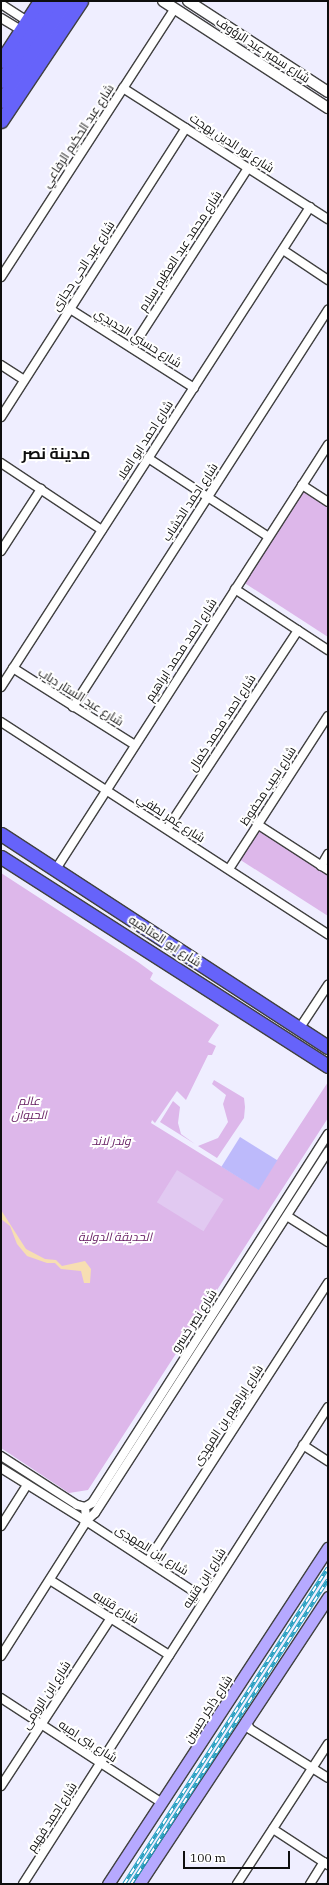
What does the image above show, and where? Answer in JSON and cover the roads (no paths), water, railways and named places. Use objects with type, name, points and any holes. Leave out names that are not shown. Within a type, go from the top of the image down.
[{"type":"main road","points":[[1,61],[40,1]]},
{"type":"main road","points":[[1,80],[54,1]]},
{"type":"main road","points":[[1,101],[75,2]]},
{"type":"main road","points":[[1,121],[75,2]]},
{"type":"main road","name":"شارع ابو العتاهيه","points":[[1,834],[328,1047]]},
{"type":"main road","name":"شارع ابو العتاهيه","points":[[1,857],[328,1066]]},
{"type":"main road","name":"شارع ذاكر حسين","points":[[108,1884],[328,1548]]},
{"type":"main road","points":[[139,1884],[328,1597]]},
{"type":"street","name":"شارع سمير عبد الرؤوف","points":[[163,1],[328,108]]},
{"type":"street","name":"شارع سمير عبد الرؤوف","points":[[188,1],[328,92]]},
{"type":"street","points":[[1,4],[24,26]]},
{"type":"street","name":"شارع عبد الحكيم الرفاعي","points":[[1,277],[175,8]]},
{"type":"street","points":[[1,18],[24,26]]},
{"type":"street","name":"شارع نور الدين بهجت","points":[[123,88],[328,219]]},
{"type":"street","name":"شارع عبد الحى حجازى","points":[[1,417],[186,128]]},
{"type":"street","name":"شارع محمد عبد العظيم سلام","points":[[132,348],[248,168]]},
{"type":"street","name":"شارع احمد ابو العلا","points":[[1,687],[310,207]]},
{"type":"street","points":[[283,250],[328,280]]},
{"type":"street","name":"شارع حسني الحديدي","points":[[70,308],[194,388]]},
{"type":"street","name":"شارع احمد الخشاب","points":[[73,707],[328,310]]},
{"type":"street","points":[[1,365],[24,380]]},
{"type":"street","name":"شارع احمد محمد ابراهيم","points":[[56,869],[235,589],[267,536],[328,445]]},
{"type":"street","points":[[148,458],[267,536]]},
{"type":"street","points":[[1,463],[102,530]]},
{"type":"street","points":[[302,485],[328,502]]},
{"type":"street","points":[[1,551],[41,489]]},
{"type":"street","points":[[235,589],[328,650]]},
{"type":"street","name":"شارع احمد محمد كمال","points":[[167,829],[298,630]]},
{"type":"street","name":"شارع عبد الستار دياب","points":[[14,668],[73,707],[135,745]]},
{"type":"street","name":"شارع نجيب محفوظ","points":[[229,869],[328,716]]},
{"type":"street","name":"شارع عمر لطفي","points":[[1,722],[328,934]]},
{"type":"street","points":[[258,824],[328,870]]},
{"type":"street","points":[[321,866],[328,854]]},
{"type":"street","points":[[299,1029],[328,985]]},
{"type":"street","name":"شارع نصر خسرو","points":[[88,1505],[328,1134]]},
{"type":"street","name":"شارع نصر خسرو","points":[[89,1524],[287,1216],[325,1163],[328,1152]]},
{"type":"street","points":[[287,1216],[328,1242]]},
{"type":"street","name":"شارع ابراهيم بن المهدى","points":[[148,1561],[328,1282]]},
{"type":"street","name":"شارع ابن قتيبه","points":[[101,1763],[328,1407]]},
{"type":"street","points":[[303,1445],[328,1461]]},
{"type":"street","points":[[1,1456],[77,1505],[88,1505],[99,1508]]},
{"type":"street","name":"شارع ابن المهدى","points":[[1,1468],[205,1599]]},
{"type":"street","points":[[1,1526],[27,1485]]},
{"type":"street","points":[[1,1656],[81,1530],[89,1524],[88,1505]]},
{"type":"street","name":"شارع قتيبه","points":[[50,1580],[169,1655]]},
{"type":"street","name":"شارع ابن الرومى","points":[[1,1786],[111,1618]]},
{"type":"street","name":"شارع بنى اميه","points":[[1,1698],[162,1803]]},
{"type":"street","points":[[246,1721],[250,1729],[328,1778]]},
{"type":"street","points":[[237,1884],[328,1744]]},
{"type":"street","name":"شارع احمد فهيم","points":[[23,1884],[101,1763]]},
{"type":"street","points":[[273,1829],[326,1863],[310,1884]]},
{"type":"railway","points":[[124,1884],[328,1568]]},
{"type":"railway","points":[[131,1884],[328,1580]]},
{"type":"district","name":"مدينة نصر","points":[[56,453]]},
{"type":"park label","name":"عالم الحيوان","points":[[29,1108]]},
{"type":"park label","name":"وندر لاند","points":[[111,1141]]},
{"type":"park label","name":"الحديقة الدولية","points":[[115,1237]]}]
